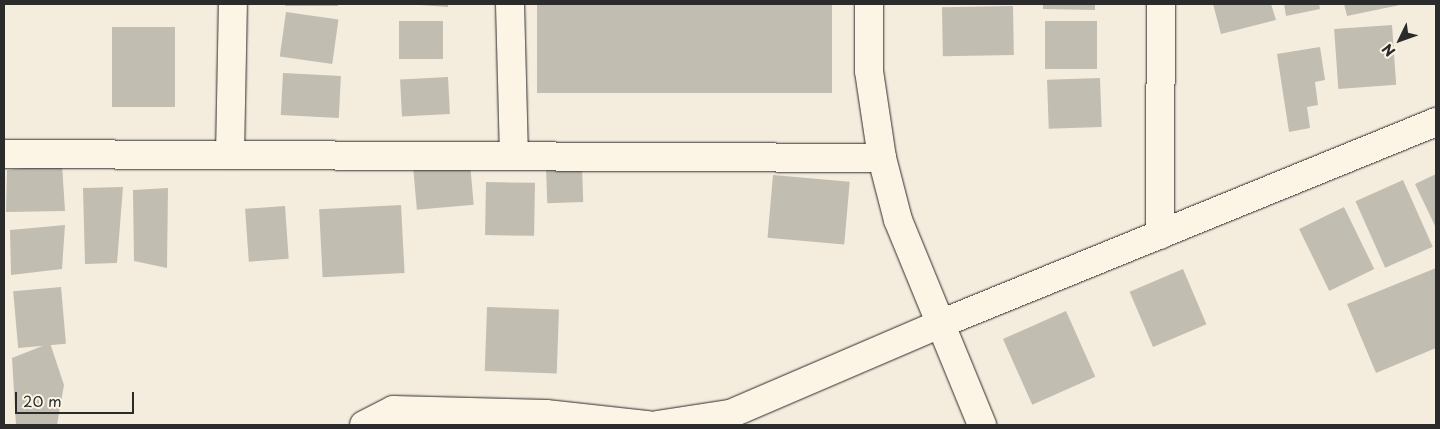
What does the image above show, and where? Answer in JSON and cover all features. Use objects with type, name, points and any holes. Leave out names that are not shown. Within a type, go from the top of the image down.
[{"type":"street","points":[[230,155],[233,4]]},
{"type":"street","points":[[510,4],[514,156]]},
{"type":"street","points":[[869,4],[869,71],[882,158],[898,220],[982,425]]},
{"type":"street","points":[[1160,235],[1161,4]]},
{"type":"street","points":[[657,425],[730,414],[940,324],[1436,122]]},
{"type":"street","points":[[4,154],[882,158]]},
{"type":"street","points":[[364,425],[393,410],[648,425]]},
{"type":"building","points":[[285,4],[338,4],[338,6],[285,6]]},
{"type":"building","points":[[448,4],[448,7],[419,5]]},
{"type":"building","points":[[537,4],[832,4],[832,93],[537,93]]},
{"type":"building","points":[[1043,4],[1095,4],[1095,10],[1043,9]]},
{"type":"building","points":[[1213,4],[1271,4],[1276,20],[1221,34]]},
{"type":"building","points":[[1284,4],[1319,4],[1320,9],[1286,16]]},
{"type":"building","points":[[1344,4],[1400,4],[1400,5],[1347,16]]},
{"type":"building","points":[[1013,6],[1014,55],[943,56],[942,7]]},
{"type":"building","points":[[286,12],[338,19],[332,64],[280,57]]},
{"type":"building","points":[[399,21],[443,21],[443,59],[399,59]]},
{"type":"building","points":[[1045,21],[1097,21],[1097,69],[1045,69]]},
{"type":"building","points":[[1392,25],[1396,85],[1338,89],[1334,29]]},
{"type":"building","points":[[112,27],[175,27],[175,107],[112,107]]},
{"type":"building","points":[[1320,47],[1325,80],[1315,82],[1318,105],[1307,107],[1310,128],[1289,132],[1277,54]]},
{"type":"building","points":[[283,73],[341,76],[339,118],[281,115]]},
{"type":"building","points":[[448,77],[450,114],[402,116],[400,80]]},
{"type":"building","points":[[1100,78],[1102,127],[1049,129],[1047,80]]},
{"type":"building","points":[[470,163],[474,205],[417,210],[413,168]]},
{"type":"building","points":[[62,164],[65,211],[6,212],[7,170]]},
{"type":"building","points":[[582,166],[583,202],[547,203],[546,167]]},
{"type":"building","points":[[1436,174],[1436,228],[1415,184]]},
{"type":"building","points":[[773,175],[850,182],[844,244],[768,238]]},
{"type":"building","points":[[1403,180],[1433,247],[1385,268],[1355,201]]},
{"type":"building","points":[[486,182],[535,183],[534,236],[485,235]]},
{"type":"building","points":[[123,187],[117,263],[85,264],[83,188]]},
{"type":"building","points":[[168,188],[167,268],[134,261],[133,190]]},
{"type":"building","points":[[401,205],[405,273],[323,277],[319,209]]},
{"type":"building","points":[[285,206],[289,259],[249,262],[245,209]]},
{"type":"building","points":[[1344,207],[1374,269],[1329,291],[1299,229]]},
{"type":"building","points":[[65,225],[62,269],[11,275],[10,230]]},
{"type":"building","points":[[1436,268],[1436,348],[1376,373],[1347,304]]},
{"type":"building","points":[[1183,269],[1206,324],[1153,347],[1130,292]]},
{"type":"building","points":[[61,287],[66,344],[18,348],[13,291]]},
{"type":"building","points":[[487,307],[559,310],[557,373],[485,371]]},
{"type":"building","points":[[1066,311],[1095,377],[1032,405],[1003,339]]},
{"type":"building","points":[[50,343],[64,385],[57,425],[16,425],[12,358]]}]
